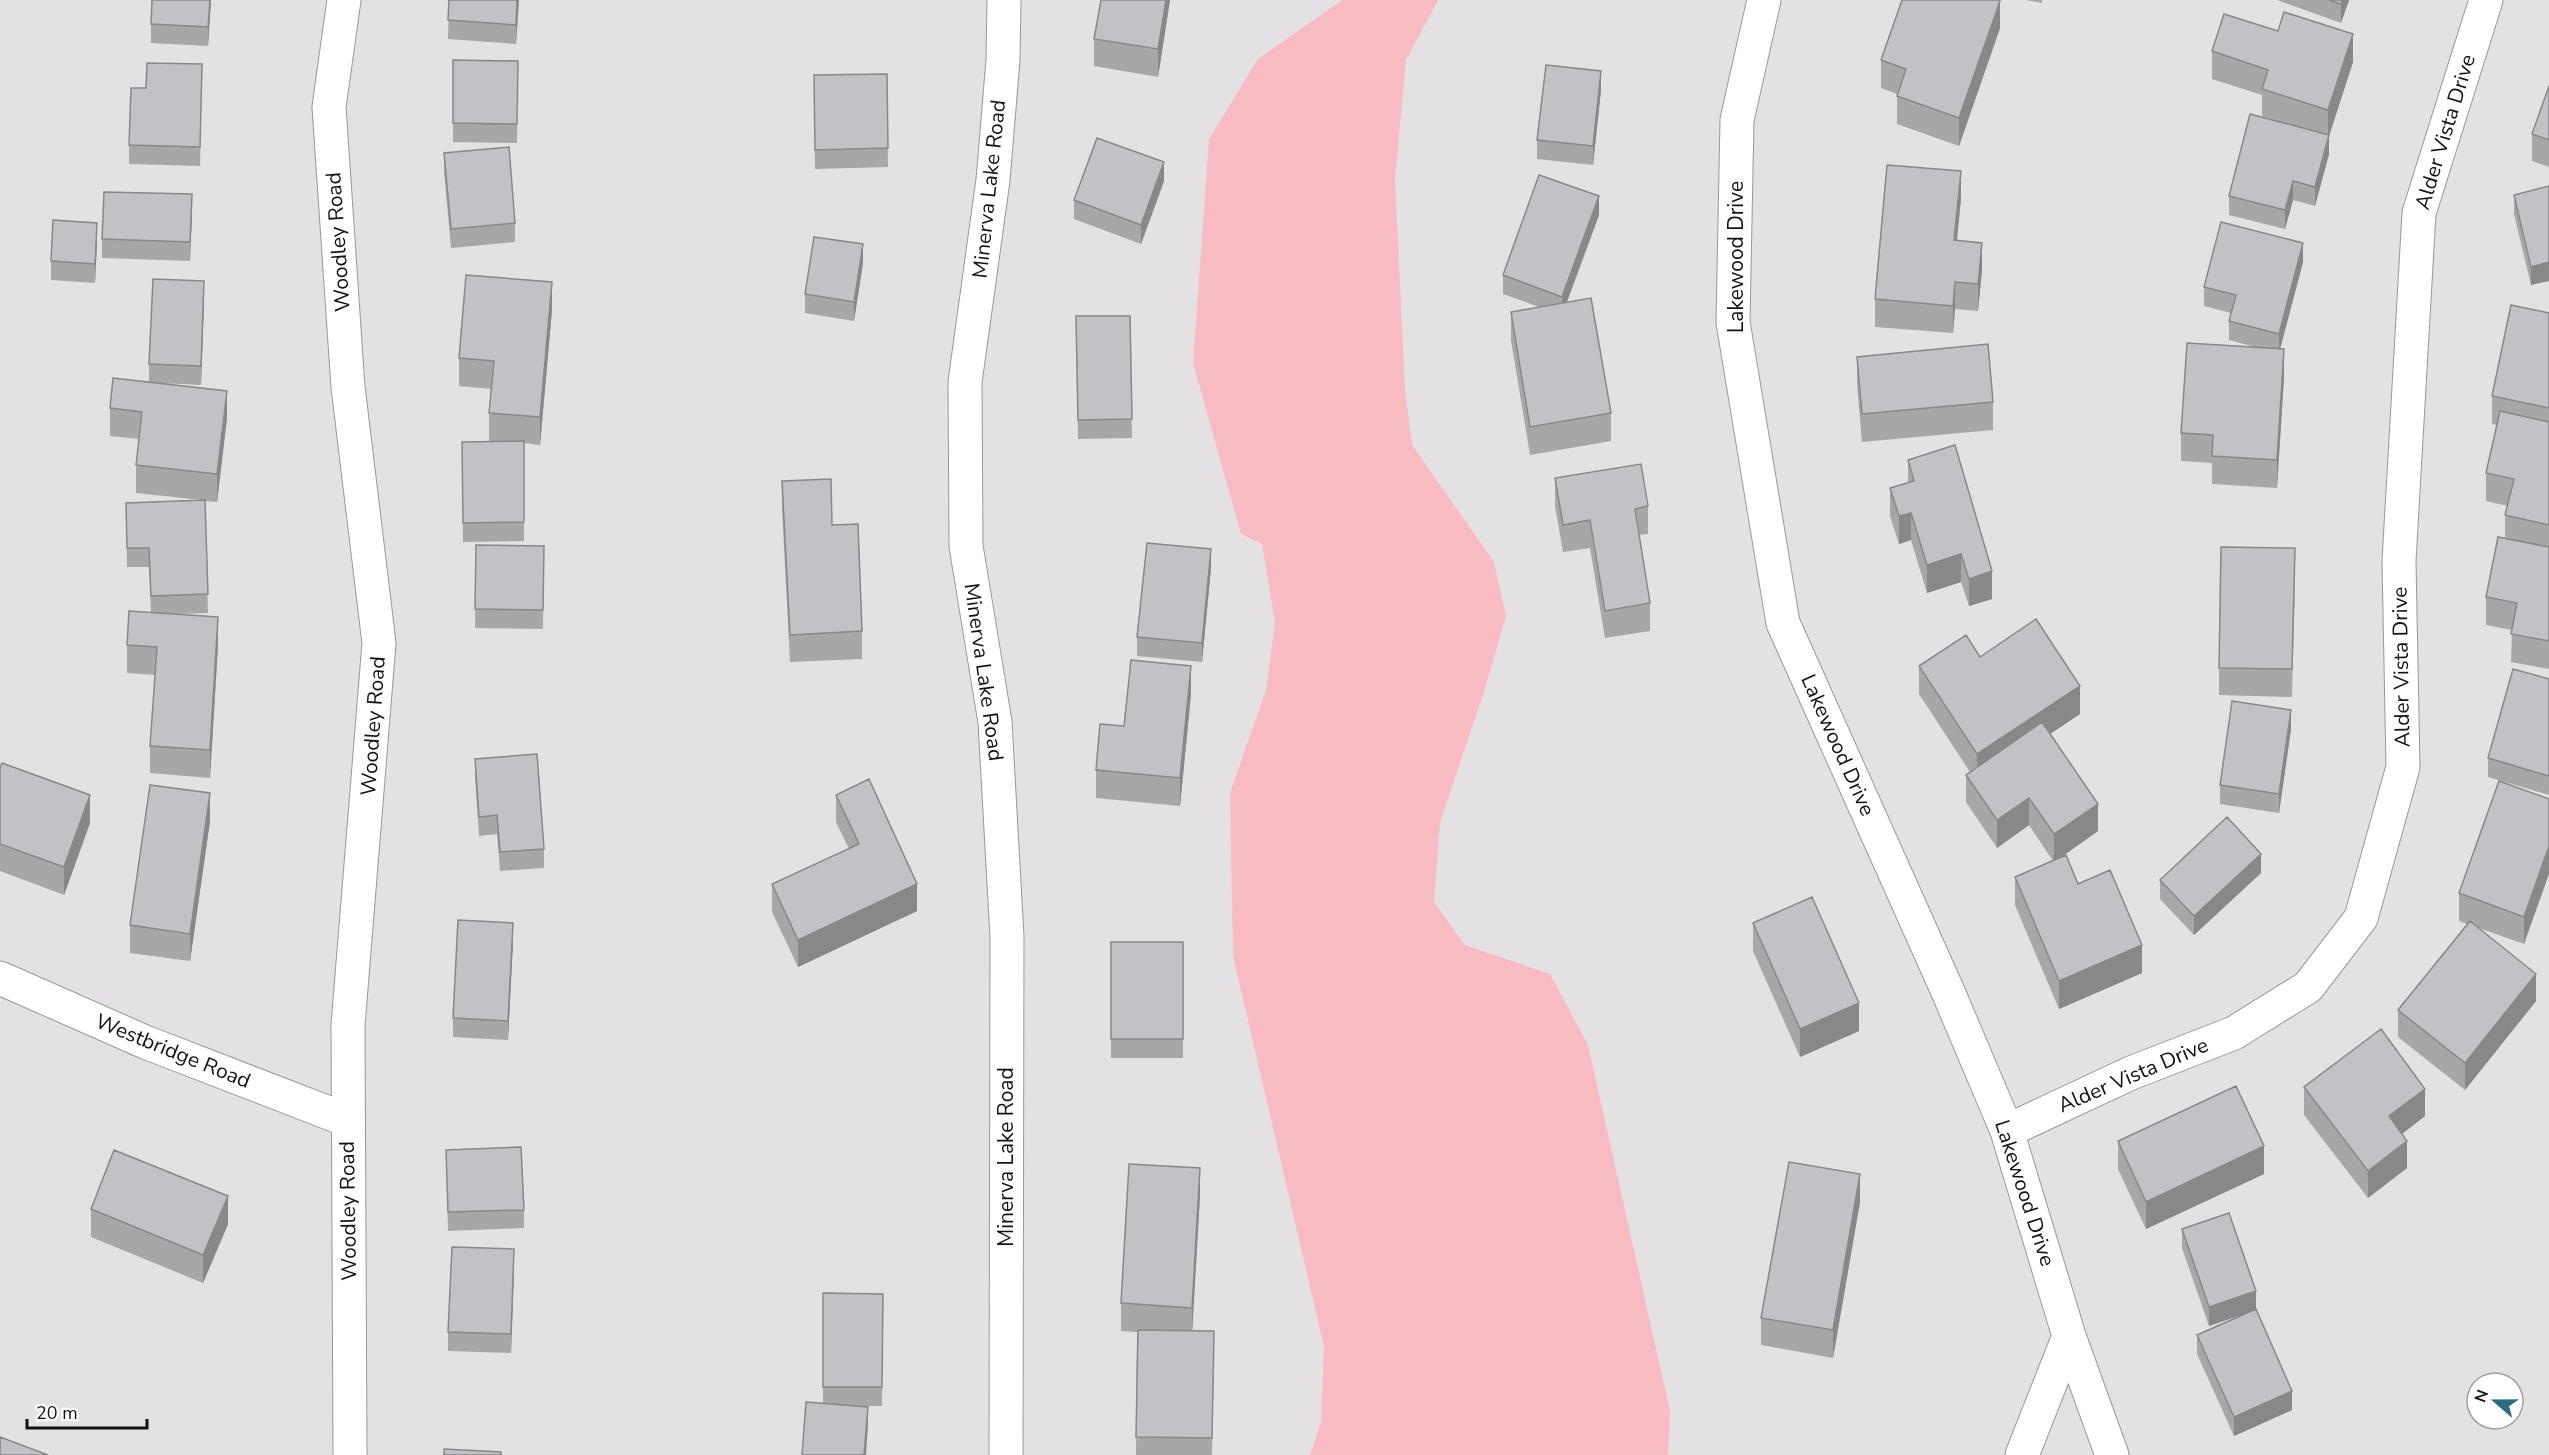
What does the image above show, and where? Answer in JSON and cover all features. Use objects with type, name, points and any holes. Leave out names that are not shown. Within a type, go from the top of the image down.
[{"type":"street","name":"Woodley Road","points":[[344,0],[328,107],[348,387],[379,643],[348,1024],[350,1455]]},
{"type":"street","name":"Minerva Lake Road","points":[[1004,0],[1003,60],[993,180],[965,382],[966,546],[995,722],[1007,937],[1006,1455]]},
{"type":"street","name":"Lakewood Drive","points":[[1764,0],[1737,120],[1733,322],[1784,623],[1949,994],[2007,1131],[2069,1336],[2112,1455]]},
{"type":"street","name":"Alder Vista Drive","points":[[2007,1131],[2131,1073],[2234,1033],[2308,987],[2361,918],[2403,767],[2398,561],[2419,213],[2486,0]]},
{"type":"street","name":"Westbridge Road","points":[[0,978],[145,1042],[347,1119]]},
{"type":"street","points":[[2022,1455],[2069,1336]]},
{"type":"shaded area","points":[[1342,0],[1438,0],[1406,60],[1395,179],[1405,390],[1412,445],[1494,562],[1506,616],[1483,695],[1440,822],[1434,902],[1465,945],[1550,974],[1588,1045],[1670,1411],[1668,1455],[1310,1455],[1321,1422],[1324,1347],[1233,956],[1230,793],[1266,690],[1275,623],[1262,544],[1241,534],[1193,363],[1209,139],[1258,59]]},
{"type":"building","points":[[152,0],[210,0],[208,27],[151,24]]},
{"type":"building","points":[[449,0],[517,0],[516,25],[448,20]]},
{"type":"building","points":[[1101,0],[1166,0],[1158,49],[1094,39]]},
{"type":"building","points":[[1902,0],[2000,1],[1959,118],[1897,96],[1906,69],[1881,60]]},
{"type":"building","points":[[2329,0],[2342,0],[2341,4]]},
{"type":"building","points":[[2284,12],[2353,34],[2328,110],[2262,89],[2268,70],[2212,51],[2224,14],[2278,31]]},
{"type":"building","points":[[453,60],[518,61],[517,124],[453,123]]},
{"type":"building","points":[[147,63],[202,64],[200,147],[129,145],[131,88],[146,88]]},
{"type":"building","points":[[1546,65],[1601,71],[1593,146],[1537,140]]},
{"type":"building","points":[[887,74],[888,148],[815,150],[814,75]]},
{"type":"building","points":[[2549,86],[2549,140],[2532,134]]},
{"type":"building","points":[[2250,114],[2329,135],[2315,187],[2293,181],[2285,210],[2229,196]]},
{"type":"building","points":[[1097,138],[1164,162],[1141,225],[1074,200]]},
{"type":"building","points":[[509,147],[515,223],[451,229],[444,153]]},
{"type":"building","points":[[1887,165],[1961,171],[1954,240],[1982,243],[1978,284],[1955,282],[1953,306],[1875,299]]},
{"type":"building","points":[[1539,175],[1599,196],[1562,297],[1503,275]]},
{"type":"building","points":[[2549,186],[2549,262],[2531,267],[2514,195]]},
{"type":"building","points":[[104,192],[192,194],[190,242],[102,239]]},
{"type":"building","points":[[53,220],[97,223],[95,264],[51,261]]},
{"type":"building","points":[[2221,222],[2303,243],[2279,334],[2229,321],[2236,295],[2204,287]]},
{"type":"building","points":[[814,237],[863,244],[854,302],[805,294]]},
{"type":"building","points":[[466,275],[552,282],[540,417],[489,413],[494,361],[459,358]]},
{"type":"building","points":[[153,279],[204,281],[201,366],[149,364]]},
{"type":"building","points":[[1591,298],[1611,413],[1530,427],[1511,312]]},
{"type":"building","points":[[2511,305],[2549,313],[2549,408],[2492,396]]},
{"type":"building","points":[[1076,316],[1130,316],[1132,419],[1078,420]]},
{"type":"building","points":[[2187,343],[2284,349],[2277,460],[2212,456],[2213,435],[2181,433]]},
{"type":"building","points":[[1988,344],[1993,402],[1862,414],[1857,357]]},
{"type":"building","points":[[113,378],[227,391],[217,474],[136,465],[142,412],[110,408]]},
{"type":"building","points":[[2500,411],[2549,422],[2549,525],[2505,515],[2514,479],[2486,473]]},
{"type":"building","points":[[524,441],[524,522],[463,523],[462,442]]},
{"type":"building","points":[[1955,445],[1992,571],[1969,579],[1961,554],[1927,565],[1911,513],[1899,516],[1890,488],[1914,481],[1908,460]]},
{"type":"building","points":[[1641,464],[1648,506],[1635,509],[1650,603],[1605,611],[1590,520],[1563,525],[1555,478]]},
{"type":"building","points":[[831,479],[832,525],[858,524],[862,631],[790,635],[782,481]]},
{"type":"building","points":[[205,500],[208,594],[151,596],[149,548],[127,548],[126,503]]},
{"type":"building","points":[[2498,537],[2549,547],[2549,641],[2511,634],[2517,603],[2486,597]]},
{"type":"building","points":[[1147,543],[1211,549],[1202,643],[1137,637]]},
{"type":"building","points":[[476,545],[544,546],[543,610],[475,609]]},
{"type":"building","points":[[2221,547],[2295,548],[2292,669],[2219,668]]},
{"type":"building","points":[[129,611],[218,617],[210,750],[150,746],[157,647],[127,645]]},
{"type":"building","points":[[2036,619],[2080,686],[1977,754],[1919,666],[1966,635],[1980,657]]},
{"type":"building","points":[[1131,660],[1191,666],[1180,778],[1096,770],[1100,724],[1124,726]]},
{"type":"building","points":[[2513,669],[2549,679],[2549,776],[2488,758]]},
{"type":"building","points":[[2232,701],[2291,710],[2279,794],[2220,785]]},
{"type":"building","points":[[2042,722],[2098,804],[2054,834],[2029,798],[1997,820],[1966,775]]},
{"type":"building","points":[[537,754],[544,849],[500,852],[497,815],[479,817],[475,759]]},
{"type":"building","points":[[2,763],[90,795],[64,867],[0,844],[0,768]]},
{"type":"building","points":[[869,779],[917,884],[798,940],[772,884],[859,844],[836,795]]},
{"type":"building","points":[[2499,781],[2549,799],[2549,846],[2524,917],[2459,893]]},
{"type":"building","points":[[150,785],[210,793],[190,934],[130,925]]},
{"type":"building","points":[[2227,817],[2261,854],[2194,916],[2160,880]]},
{"type":"building","points":[[2066,855],[2078,884],[2110,870],[2142,945],[2059,981],[2015,877]]},
{"type":"building","points":[[1812,897],[1859,1003],[1800,1029],[1753,923]]},
{"type":"building","points":[[458,920],[513,923],[508,1021],[453,1018]]},
{"type":"building","points":[[2470,921],[2536,974],[2465,1063],[2398,1010]]},
{"type":"building","points":[[1111,942],[1183,942],[1183,1039],[1111,1039]]},
{"type":"building","points":[[2381,1029],[2425,1089],[2389,1116],[2407,1141],[2368,1171],[2304,1087]]},
{"type":"building","points":[[2236,1086],[2264,1146],[2146,1202],[2118,1141]]},
{"type":"building","points":[[521,1147],[524,1210],[448,1212],[446,1150]]},
{"type":"building","points":[[114,1150],[228,1196],[203,1255],[91,1209]]},
{"type":"building","points":[[1789,1162],[1860,1174],[1833,1330],[1761,1318]]},
{"type":"building","points":[[1129,1164],[1200,1168],[1192,1308],[1121,1303]]},
{"type":"building","points":[[2229,1213],[2256,1291],[2209,1307],[2182,1229]]},
{"type":"building","points":[[452,1247],[514,1249],[511,1334],[448,1332]]},
{"type":"building","points":[[823,1293],[883,1294],[882,1387],[823,1387]]},
{"type":"building","points":[[2256,1309],[2292,1391],[2234,1417],[2197,1335]]},
{"type":"building","points":[[1138,1330],[1214,1331],[1212,1438],[1136,1437]]},
{"type":"building","points":[[806,1402],[868,1407],[864,1455],[802,1455]]},
{"type":"building","points":[[0,1437],[48,1455],[0,1455]]},
{"type":"building","points":[[444,1449],[501,1452],[501,1455],[444,1455]]}]
